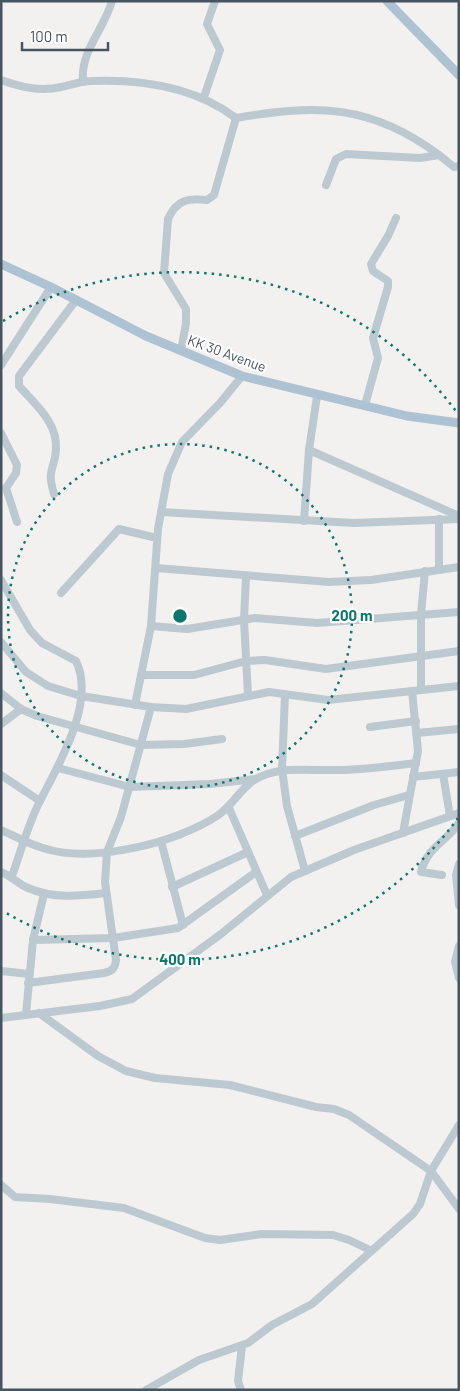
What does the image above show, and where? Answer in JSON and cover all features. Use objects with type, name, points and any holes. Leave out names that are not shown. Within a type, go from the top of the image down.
[{"type":"main road","points":[[387,1],[459,75]]},
{"type":"main road","name":"KK 30 Avenue","points":[[2,267],[52,287],[181,351],[242,376],[317,396],[365,405],[407,416],[459,423]]},
{"type":"street","points":[[83,82],[82,72],[88,50],[112,1]]},
{"type":"street","points":[[204,97],[220,50],[207,24],[215,1]]},
{"type":"street","points":[[1,80],[24,88],[37,89],[83,82],[144,84],[204,97],[236,118],[314,108],[351,113],[406,133],[454,167],[459,166]]},
{"type":"street","points":[[181,351],[186,323],[186,309],[164,273],[168,218],[184,200],[190,198],[208,200],[214,195],[236,118]]},
{"type":"street","points":[[326,186],[333,165],[341,155],[368,154],[420,158],[439,155]]},
{"type":"street","points":[[365,405],[378,358],[373,338],[388,287],[388,281],[373,271],[371,264],[388,236],[396,218]]},
{"type":"street","points":[[1,365],[52,287]]},
{"type":"street","points":[[54,494],[50,472],[56,450],[51,426],[47,418],[19,386],[17,381],[76,300]]},
{"type":"street","points":[[136,705],[151,626],[157,538],[165,484],[176,452],[187,436],[220,403],[242,376]]},
{"type":"street","points":[[304,521],[309,450],[317,396]]},
{"type":"street","points":[[1,433],[17,465],[16,473],[6,488],[17,522]]},
{"type":"street","points":[[309,450],[459,518]]},
{"type":"street","points":[[161,512],[354,523],[459,518]]},
{"type":"street","points":[[439,519],[439,570]]},
{"type":"street","points":[[61,593],[119,529],[157,538]]},
{"type":"street","points":[[156,568],[328,582],[371,580],[459,567]]},
{"type":"street","points":[[403,833],[418,751],[417,691],[421,657],[421,614],[425,571]]},
{"type":"street","points":[[246,576],[244,620],[248,695]]},
{"type":"street","points":[[1,580],[5,594],[21,618],[42,643],[76,661],[82,678],[82,696],[74,727],[58,768],[40,801],[12,876]]},
{"type":"street","points":[[151,626],[187,629],[268,618],[318,623],[459,612]]},
{"type":"street","points":[[1,642],[26,672],[48,686],[82,696],[151,708],[186,709],[269,692],[328,700],[459,686]]},
{"type":"street","points":[[141,675],[194,675],[246,661],[265,660],[326,669],[459,652]]},
{"type":"street","points":[[1,693],[21,709],[74,727],[141,745],[184,744],[222,739]]},
{"type":"street","points":[[285,695],[282,769],[287,806],[305,870]]},
{"type":"street","points":[[28,983],[112,971],[116,960],[106,893],[106,852],[121,817],[151,708]]},
{"type":"street","points":[[1,724],[21,709]]},
{"type":"street","points":[[370,727],[416,720]]},
{"type":"street","points":[[417,733],[459,729]]},
{"type":"street","points":[[58,768],[130,787],[201,784],[256,779],[282,769],[312,771],[350,770],[416,764]]},
{"type":"street","points":[[413,777],[459,772]]},
{"type":"street","points":[[443,774],[450,816]]},
{"type":"street","points":[[1,776],[40,801]]},
{"type":"street","points":[[1,830],[44,849],[106,852],[161,842],[177,838],[208,822],[229,808],[256,779]]},
{"type":"street","points":[[295,836],[374,805],[410,795]]},
{"type":"street","points":[[229,808],[267,895]]},
{"type":"street","points":[[1,1018],[100,1006],[132,999],[221,934],[291,877],[459,812]]},
{"type":"street","points":[[442,875],[421,872],[423,862],[440,840],[459,823]]},
{"type":"street","points":[[161,842],[183,925]]},
{"type":"street","points":[[172,887],[248,852]]},
{"type":"street","points":[[459,864],[456,875],[459,903]]},
{"type":"street","points":[[1,872],[12,876],[27,888],[44,894],[80,896],[106,893]]},
{"type":"street","points":[[34,940],[113,938],[178,928],[256,872]]},
{"type":"street","points":[[26,1014],[34,940],[44,894]]},
{"type":"street","points":[[459,946],[455,962],[459,978]]},
{"type":"street","points":[[1,971],[29,974]]},
{"type":"street","points":[[39,1013],[98,1056],[126,1071],[155,1078],[230,1085],[316,1107],[334,1109],[349,1115],[431,1171],[459,1208]]},
{"type":"street","points":[[146,1390],[199,1360],[242,1346],[272,1325],[312,1304],[370,1250],[413,1214],[420,1204],[431,1171],[459,1125]]},
{"type":"street","points":[[1,1185],[15,1197],[62,1200],[124,1208],[205,1238],[220,1240],[262,1234],[333,1235],[350,1240],[370,1250]]},
{"type":"street","points":[[241,1390],[238,1381],[242,1346]]}]
